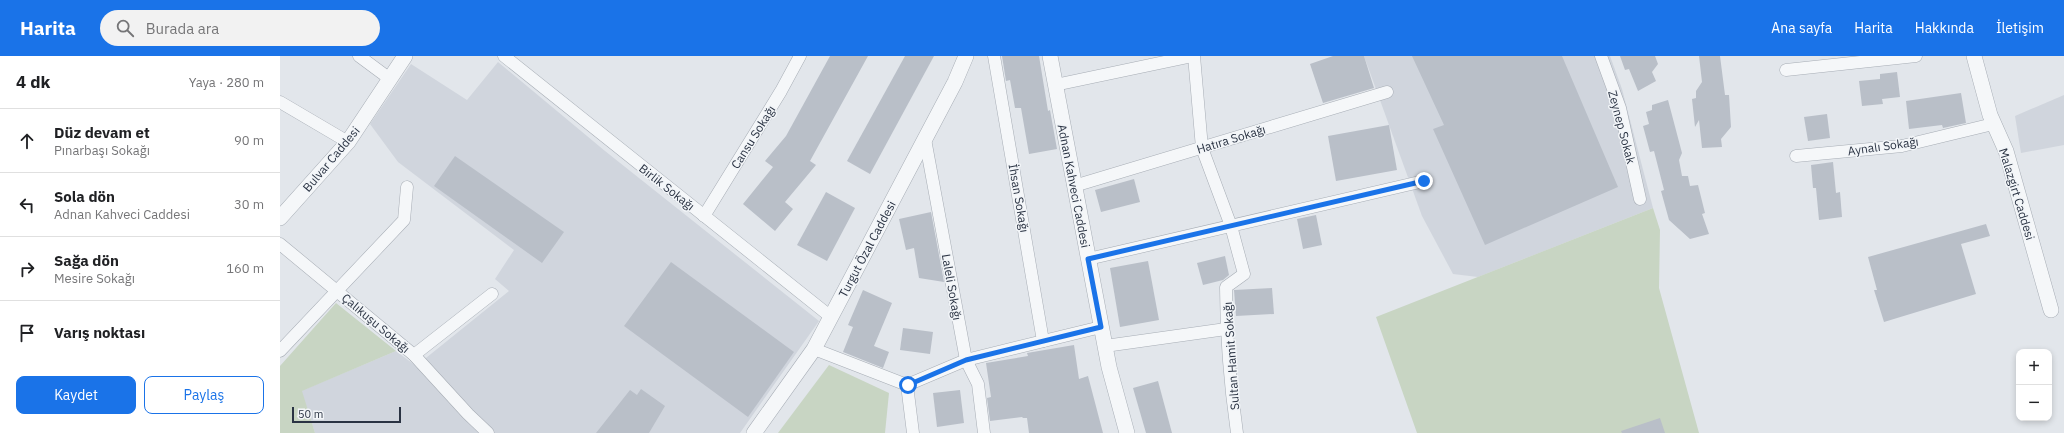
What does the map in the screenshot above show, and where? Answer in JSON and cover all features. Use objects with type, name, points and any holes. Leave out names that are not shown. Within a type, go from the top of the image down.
[{"type":"street","points":[[359,56],[390,79]]},
{"type":"street","name":"Bulvar Caddesi","points":[[283,209],[348,142],[405,56]]},
{"type":"street","name":"Birlik Sokağı","points":[[504,56],[831,317]]},
{"type":"street","name":"Cansu Sokağı","points":[[704,216],[781,91],[800,56]]},
{"type":"street","name":"Turgut Özal Caddesi","points":[[754,433],[814,349],[955,82],[966,56]]},
{"type":"street","name":"İhsan Sokağı","points":[[994,56],[1043,341]]},
{"type":"street","name":"Adnan Kahveci Caddesi","points":[[1050,56],[1101,327],[1127,433]]},
{"type":"street","points":[[1055,85],[1193,56]]},
{"type":"street","name":"Sultan Hamit Sokağı","points":[[1193,56],[1202,148],[1231,226],[1244,274],[1226,287],[1226,329],[1231,391],[1237,433]]},
{"type":"street","name":"Zeynep Sokak","points":[[1601,56],[1620,108],[1640,199]]},
{"type":"street","points":[[1786,70],[1916,56]]},
{"type":"street","name":"Malazgirt Caddesi","points":[[1974,56],[1993,124],[2006,151],[2052,310]]},
{"type":"street","name":"Hatıra Sokağı","points":[[1074,186],[1387,92]]},
{"type":"street","points":[[280,102],[348,142]]},
{"type":"street","name":"Aynalı Sokağı","points":[[1796,156],[1902,146],[1993,124]]},
{"type":"street","name":"Laleli Sokağı","points":[[925,139],[966,360],[978,384],[984,433]]},
{"type":"street","points":[[1088,259],[1424,181]]},
{"type":"street","points":[[280,351],[404,220],[407,186]]},
{"type":"street","name":"Çalıkuşu Sokağı","points":[[280,244],[414,355],[492,294]]},
{"type":"street","points":[[814,349],[908,385],[966,360],[1101,327]]},
{"type":"street","points":[[1105,346],[1226,329]]},
{"type":"street","points":[[414,355],[468,414],[488,433]]},
{"type":"street","points":[[908,385],[913,433]]},
{"type":"shaded area","points":[[1364,56],[1610,56],[1622,89],[1653,208],[1478,277],[1453,274],[1422,216]]},
{"type":"shaded area","points":[[498,62],[605,151],[819,321],[740,433],[315,433],[301,391],[396,351],[416,366],[509,291],[495,279],[514,250],[398,162],[370,124],[411,64],[467,100]]},
{"type":"shaded area","points":[[2064,95],[2064,145],[2021,153],[2015,116]]},
{"type":"green space","points":[[1653,208],[1660,230],[1659,288],[1699,433],[1417,433],[1376,317]]},
{"type":"green space","points":[[336,303],[396,351],[302,391],[315,433],[280,433],[280,366]]},
{"type":"green space","points":[[829,365],[889,393],[885,433],[778,433]]},
{"type":"building","points":[[830,56],[868,56],[810,161],[816,165],[785,202],[793,209],[775,231],[743,204],[773,167],[765,161],[786,136]]},
{"type":"building","points":[[905,56],[934,56],[870,174],[847,161]]},
{"type":"building","points":[[1002,56],[1039,56],[1048,111],[1050,110],[1057,149],[1029,154],[1021,108],[1015,108],[1010,80],[1006,81]]},
{"type":"building","points":[[1333,56],[1364,56],[1374,88],[1323,103],[1310,64]]},
{"type":"building","points":[[1412,56],[1562,56],[1618,187],[1485,245],[1433,129],[1444,125]]},
{"type":"building","points":[[1620,56],[1655,56],[1658,64],[1652,72],[1656,81],[1638,91],[1629,69],[1625,70]]},
{"type":"building","points":[[1699,56],[1720,56],[1725,95],[1729,95],[1731,127],[1721,139],[1722,147],[1702,148],[1699,120],[1695,127],[1692,99],[1696,98],[1696,91],[1702,82]]},
{"type":"building","points":[[1897,72],[1900,97],[1882,99],[1883,104],[1862,106],[1859,81],[1880,79],[1880,74]]},
{"type":"building","points":[[1961,93],[1966,123],[1943,128],[1942,125],[1909,129],[1906,101]]},
{"type":"building","points":[[1668,100],[1682,153],[1679,160],[1682,176],[1688,176],[1690,186],[1698,185],[1705,213],[1702,214],[1709,234],[1690,239],[1669,220],[1661,191],[1664,190],[1654,151],[1650,152],[1643,126],[1649,124],[1646,112],[1652,110],[1652,105]]},
{"type":"building","points":[[1827,114],[1830,138],[1808,141],[1804,117]]},
{"type":"building","points":[[1389,125],[1397,170],[1336,181],[1328,136]]},
{"type":"building","points":[[455,156],[564,232],[542,263],[434,186]]},
{"type":"building","points":[[1833,162],[1836,193],[1840,192],[1842,217],[1819,220],[1816,188],[1813,188],[1811,165]]},
{"type":"building","points":[[1134,179],[1140,202],[1101,212],[1095,190]]},
{"type":"building","points":[[826,192],[855,208],[827,261],[797,245]]},
{"type":"building","points":[[931,212],[944,282],[919,278],[914,248],[906,250],[899,219]]},
{"type":"building","points":[[1316,215],[1322,245],[1303,249],[1297,219]]},
{"type":"building","points":[[1986,224],[1990,236],[1961,244],[1976,294],[1884,322],[1874,290],[1877,290],[1868,257]]},
{"type":"building","points":[[1225,256],[1229,275],[1223,280],[1203,285],[1197,263]]},
{"type":"building","points":[[1148,261],[1159,320],[1120,327],[1110,268]]},
{"type":"building","points":[[671,262],[794,352],[748,417],[624,326]]},
{"type":"building","points":[[1272,288],[1274,314],[1236,316],[1234,290]]},
{"type":"building","points":[[863,290],[892,303],[874,346],[889,352],[883,368],[843,352],[853,327],[848,325]]},
{"type":"building","points":[[903,328],[933,332],[930,354],[900,350]]},
{"type":"building","points":[[1074,345],[1079,379],[1088,376],[1103,433],[1029,433],[1027,418],[1022,417],[990,421],[987,398],[991,397],[986,363],[1028,356],[1027,353]]},
{"type":"building","points":[[1158,381],[1172,433],[1146,433],[1133,388]]},
{"type":"building","points":[[641,389],[665,406],[649,433],[596,433],[630,390],[637,395]]},
{"type":"building","points":[[960,390],[964,423],[937,427],[933,393]]},
{"type":"building","points":[[1660,418],[1665,433],[1622,433],[1621,431]]},
{"type":"route","points":[[908,385],[966,360],[1101,327],[1088,259],[1424,181]]}]
